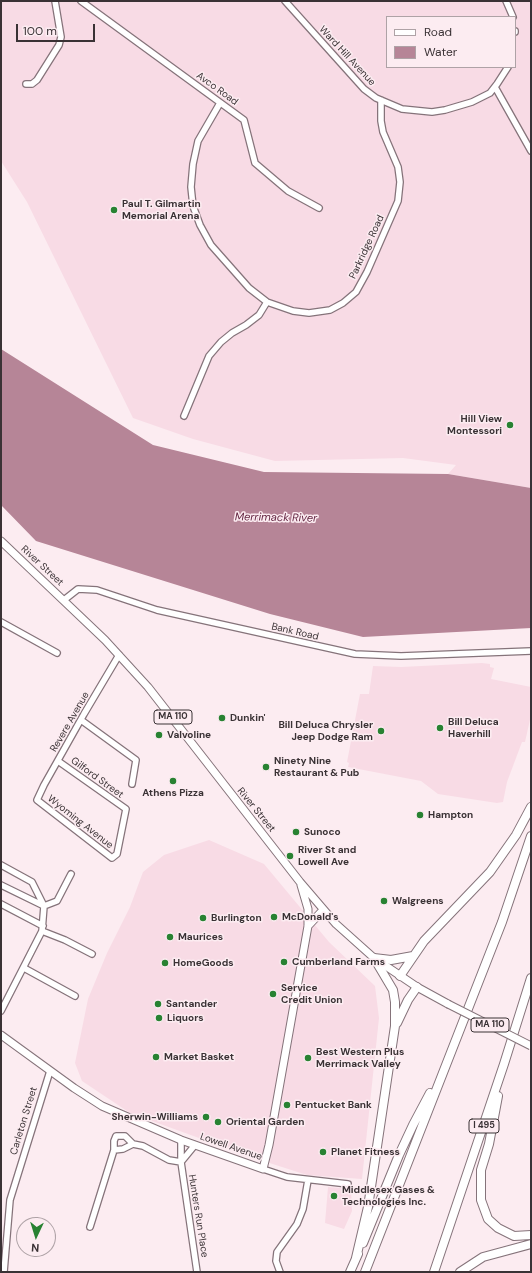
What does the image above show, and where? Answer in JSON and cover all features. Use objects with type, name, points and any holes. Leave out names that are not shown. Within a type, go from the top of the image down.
[{"type":"highway","points":[[400,976],[413,956],[444,920],[490,872],[516,835],[531,807]]},
{"type":"highway","points":[[365,1272],[502,922],[531,836]]},
{"type":"highway","points":[[374,958],[391,960],[413,956]]},
{"type":"highway","points":[[356,1258],[368,1207],[395,1026],[395,1002],[393,990],[374,958]]},
{"type":"highway","name":"I 495","points":[[434,1272],[504,1064],[531,978]]},
{"type":"highway","points":[[395,1026],[408,1000],[417,987]]},
{"type":"highway","points":[[504,1064],[489,1144],[481,1170],[480,1200],[488,1219],[498,1228],[514,1236],[531,1235]]},
{"type":"highway","points":[[350,1272],[385,1187],[413,1125],[445,1067]]},
{"type":"highway","points":[[460,1272],[483,1257],[531,1244]]},
{"type":"main road","name":"River Street","points":[[1,541],[64,600],[119,655],[171,714],[323,910],[374,958],[400,976],[448,1004],[531,1046]]},
{"type":"main road","name":"Lowell Avenue","points":[[1,1035],[50,1071],[102,1106],[181,1140],[263,1169],[268,1151],[308,926],[308,909],[300,882]]},
{"type":"main road","points":[[308,926],[323,910]]},
{"type":"street","points":[[26,84],[32,84],[37,80],[59,45],[61,37],[55,1]]},
{"type":"street","name":"Avco Road","points":[[81,1],[244,120],[255,162],[288,191],[319,208]]},
{"type":"street","name":"Ward Hill Avenue","points":[[285,1],[350,76],[364,89],[381,100],[402,108],[432,112],[445,110],[472,102],[490,93],[507,68]]},
{"type":"street","points":[[506,1],[513,16]]},
{"type":"street","points":[[495,87],[531,151]]},
{"type":"street","name":"Parkridge Road","points":[[220,103],[198,141],[193,164],[191,187],[194,206],[200,225],[212,246],[249,288],[267,302],[293,311],[309,313],[330,310],[343,303],[356,292],[367,272],[398,201],[400,182],[398,167],[383,132],[381,121],[381,100]]},
{"type":"street","points":[[184,416],[209,356],[232,332],[246,325],[259,315],[267,302]]},
{"type":"street","name":"Bank Road","points":[[64,600],[78,589],[97,590],[156,610],[355,654],[402,656],[531,651]]},
{"type":"street","points":[[1,622],[57,653]]},
{"type":"street","name":"Revere Avenue","points":[[37,800],[119,655]]},
{"type":"street","points":[[81,720],[136,760],[132,784]]},
{"type":"street","name":"Gilford Street","points":[[58,761],[126,809],[116,854],[112,858]]},
{"type":"street","name":"Wyoming Avenue","points":[[37,800],[112,858]]},
{"type":"street","points":[[1,1011],[24,968],[42,929],[44,906],[32,882],[2,868]]},
{"type":"street","points":[[1,885],[44,906],[57,901],[71,874]]},
{"type":"street","points":[[1,904],[42,929],[92,954]]},
{"type":"street","points":[[24,968],[75,996]]},
{"type":"street","name":"Carleton Street","points":[[4,1272],[10,1200],[50,1071]]},
{"type":"street","name":"Hunters Run Place","points":[[90,1227],[114,1150],[114,1138],[119,1135],[125,1136],[133,1144],[143,1146],[169,1160],[181,1162]]},
{"type":"street","name":"Hunters Run Place","points":[[181,1140],[181,1162],[197,1272]]},
{"type":"street","points":[[114,1150],[120,1150],[133,1144]]},
{"type":"street","points":[[181,1162],[195,1145]]},
{"type":"street","points":[[263,1169],[287,1177],[348,1184]]},
{"type":"street","points":[[280,1272],[276,1261],[277,1252],[297,1224],[303,1209],[308,1180]]},
{"type":"shaded area","points":[[1,1],[531,1],[531,488],[448,474],[456,465],[403,458],[275,461],[193,439],[133,418],[27,202],[1,161]]},
{"type":"shaded area","name":"Bill Deluca Haverhill","points":[[482,663],[490,664],[490,667],[494,668],[491,679],[531,687],[531,715],[525,742],[522,742],[507,782],[503,802],[497,803],[438,794],[421,781],[348,767],[349,763],[347,762],[360,694],[369,694],[373,666],[401,667]]},
{"type":"shaded area","points":[[209,840],[264,864],[329,942],[375,986],[379,1018],[362,1179],[307,1175],[257,1159],[130,1113],[82,1081],[75,1063],[88,999],[107,953],[130,907],[143,872],[164,855]]},
{"type":"shaded area","points":[[328,1187],[351,1189],[352,1211],[344,1229],[325,1223]]},
{"type":"water","name":"Merrimack River","points":[[1,349],[153,445],[264,472],[448,474],[531,488],[531,628],[363,637],[270,614],[36,541],[1,505]]},
{"type":"place","name":"Paul T. Gilmartin Memorial Arena","points":[[114,210]]},
{"type":"place","name":"Hill View Montessori","points":[[510,425]]},
{"type":"place","name":"Dunkin'","points":[[222,718]]},
{"type":"place","name":"Bill Deluca Haverhill","points":[[440,728]]},
{"type":"place","name":"Bill Deluca Chrysler Jeep Dodge Ram","points":[[381,731]]},
{"type":"place","name":"Valvoline","points":[[159,735]]},
{"type":"place","name":"Ninety Nine Restaurant & Pub","points":[[266,767]]},
{"type":"place","name":"Athens Pizza","points":[[173,781]]},
{"type":"place","name":"Hampton","points":[[420,815]]},
{"type":"place","name":"Sunoco","points":[[296,832]]},
{"type":"place","name":"River St and Lowell Ave","points":[[290,856]]},
{"type":"place","name":"Walgreens","points":[[384,901]]},
{"type":"place","name":"McDonald's","points":[[274,917]]},
{"type":"place","name":"Burlington","points":[[203,918]]},
{"type":"place","name":"Maurices","points":[[170,937]]},
{"type":"place","name":"Cumberland Farms","points":[[284,962]]},
{"type":"place","name":"HomeGoods","points":[[165,963]]},
{"type":"place","name":"Service Credit Union","points":[[273,994]]},
{"type":"place","name":"Santander","points":[[158,1004]]},
{"type":"place","name":"Liquors","points":[[159,1018]]},
{"type":"place","name":"Market Basket","points":[[156,1057]]},
{"type":"place","name":"Best Western Plus Merrimack Valley","points":[[308,1058]]},
{"type":"place","name":"Pentucket Bank","points":[[287,1105]]},
{"type":"place","name":"Sherwin-Williams","points":[[206,1117]]},
{"type":"place","name":"Oriental Garden","points":[[218,1122]]},
{"type":"place","name":"Planet Fitness","points":[[323,1152]]},
{"type":"place","name":"Middlesex Gases & Technologies Inc.","points":[[334,1196]]}]
